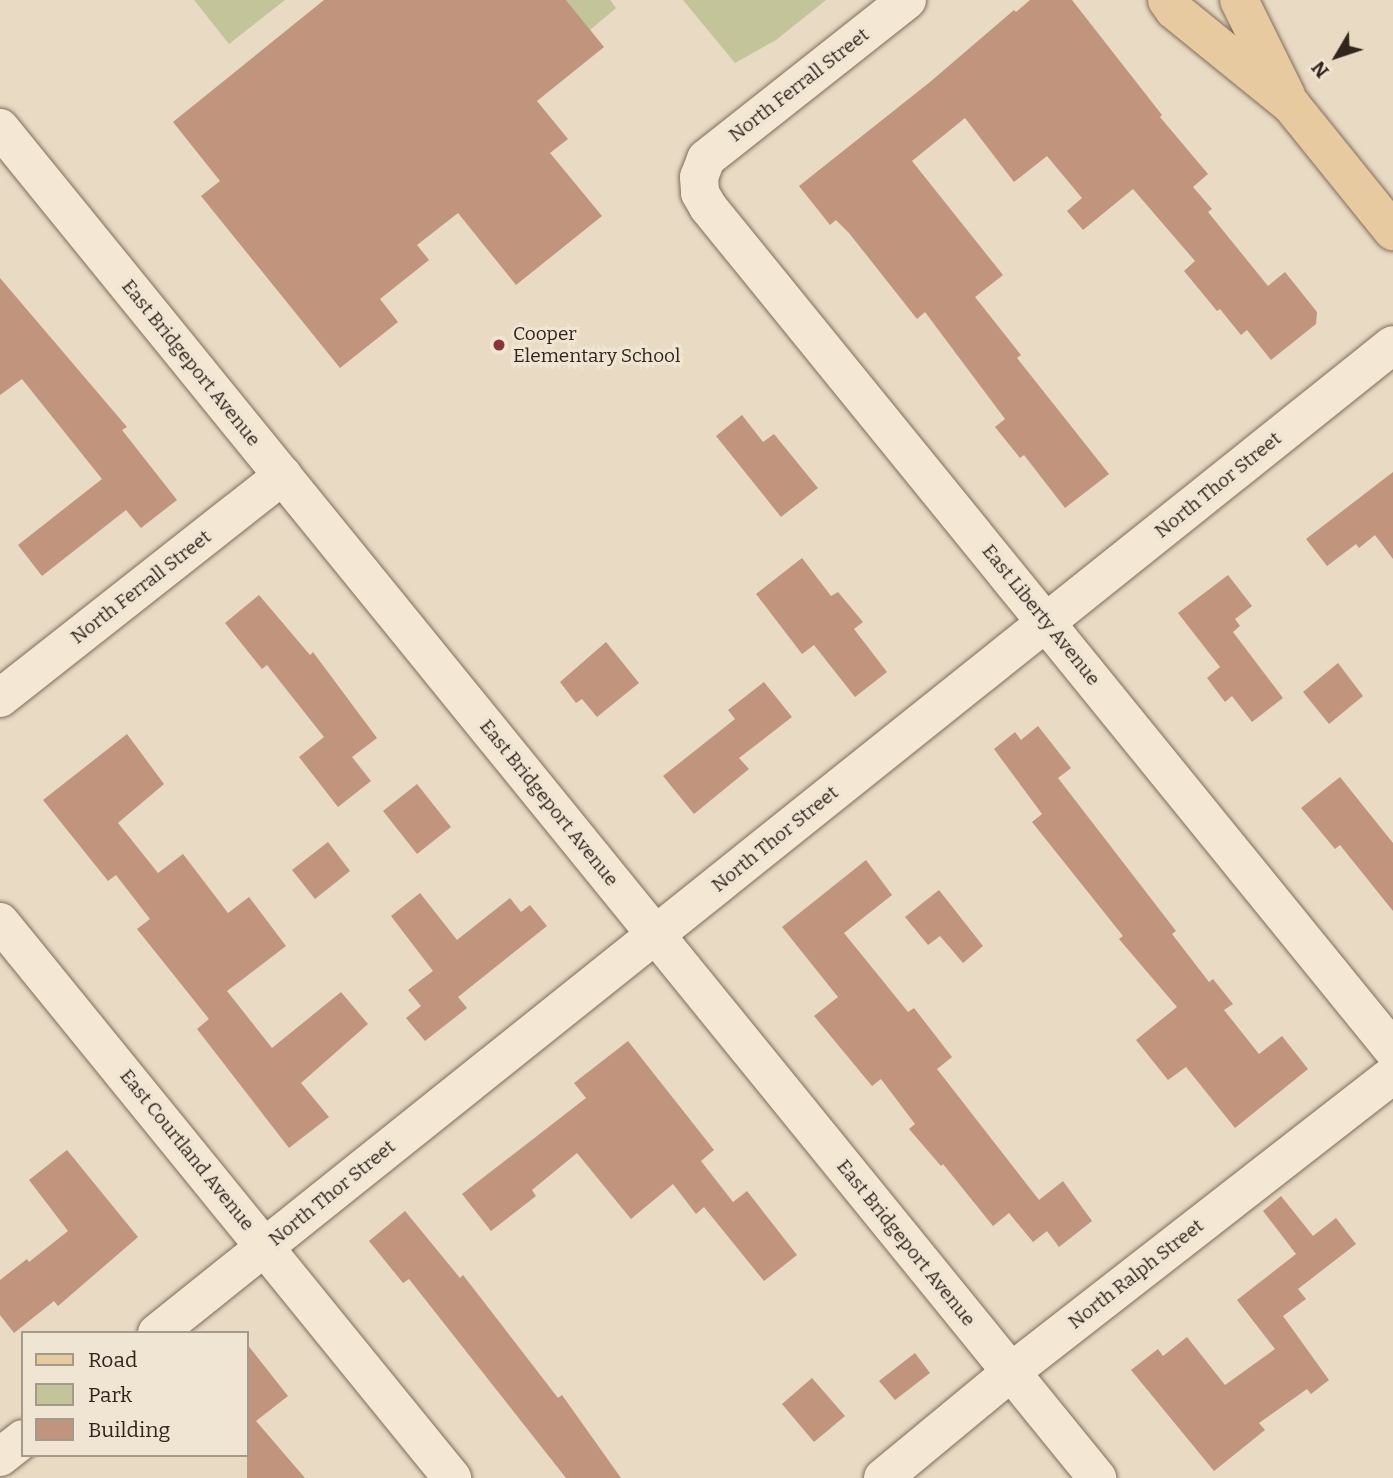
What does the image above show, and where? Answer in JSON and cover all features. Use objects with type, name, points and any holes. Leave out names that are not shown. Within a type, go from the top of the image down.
[{"type":"main road","points":[[1167,0],[1174,10],[1292,106]]},
{"type":"main road","points":[[1239,0],[1292,106],[1393,232]]},
{"type":"street","name":"North Ferrall Street","points":[[698,177],[706,159],[907,0]]},
{"type":"street","name":"East Bridgeport Avenue","points":[[0,128],[1097,1478]]},
{"type":"street","name":"East Liberty Avenue","points":[[698,177],[700,193],[708,207],[1393,1050]]},
{"type":"street","name":"North Thor Street","points":[[160,1331],[1393,345]]},
{"type":"street","name":"North Ferrall Street","points":[[0,698],[282,475]]},
{"type":"street","name":"East Courtland Avenue","points":[[0,922],[452,1478]]},
{"type":"street","name":"North Ralph Street","points":[[883,1478],[1011,1372],[1393,1075]]},
{"type":"street","points":[[0,1457],[21,1441]]},
{"type":"green space","points":[[194,0],[285,0],[229,44]]},
{"type":"green space","points":[[566,0],[610,0],[616,8],[590,30]]},
{"type":"green space","points":[[683,0],[826,0],[776,40],[735,63]]},
{"type":"building","points":[[324,0],[566,0],[604,47],[537,101],[568,139],[550,153],[602,216],[516,285],[458,213],[417,245],[429,260],[380,299],[398,322],[340,368],[201,196],[220,181],[173,122]]},
{"type":"building","points":[[1030,0],[1072,0],[1162,115],[1160,117],[1208,174],[1193,187],[1212,209],[1208,212],[1268,286],[1285,272],[1317,312],[1316,324],[1271,360],[1247,330],[1241,335],[1220,309],[1217,311],[1184,271],[1195,261],[1133,189],[1083,230],[1067,211],[1082,198],[1047,156],[1014,182],[965,118],[912,161],[1003,275],[975,297],[1021,355],[1017,358],[1109,474],[1065,508],[1024,455],[1020,458],[995,427],[1005,419],[925,312],[917,319],[849,233],[836,220],[830,225],[799,186],[930,82],[1014,10],[1016,12]]},
{"type":"building","points":[[0,278],[127,427],[122,430],[177,500],[141,528],[126,510],[42,576],[18,545],[102,479],[22,379],[0,395]]},
{"type":"building","points":[[742,415],[763,442],[774,434],[818,488],[781,517],[716,436]]},
{"type":"building","points":[[1393,472],[1393,559],[1375,535],[1359,548],[1356,544],[1327,566],[1306,539]]},
{"type":"building","points":[[802,558],[831,596],[838,592],[863,622],[854,629],[887,672],[855,697],[814,645],[802,654],[756,594]]},
{"type":"building","points":[[1228,575],[1252,606],[1235,619],[1240,626],[1233,632],[1283,698],[1252,722],[1232,696],[1225,702],[1207,678],[1220,667],[1178,613]]},
{"type":"building","points":[[259,595],[310,655],[313,652],[377,738],[352,757],[371,781],[338,807],[299,757],[324,737],[267,665],[262,669],[225,623]]},
{"type":"building","points":[[606,642],[639,683],[597,717],[582,699],[576,703],[560,682]]},
{"type":"building","points":[[1338,663],[1363,696],[1329,724],[1303,692]]},
{"type":"building","points":[[764,682],[792,717],[739,758],[749,769],[694,814],[663,776],[735,719],[728,710]]},
{"type":"building","points":[[1038,726],[1071,768],[1058,778],[1176,931],[1172,934],[1209,982],[1213,979],[1233,1004],[1224,1010],[1259,1054],[1282,1036],[1308,1069],[1235,1128],[1186,1067],[1168,1080],[1136,1040],[1177,1007],[1119,939],[1123,936],[1032,822],[1042,814],[994,749],[1015,732],[1021,740]]},
{"type":"building","points":[[127,734],[164,784],[118,823],[158,873],[183,854],[228,913],[249,897],[286,946],[227,991],[272,1048],[341,992],[368,1024],[301,1083],[329,1117],[289,1148],[197,1029],[209,1019],[137,929],[150,919],[116,875],[108,881],[43,800]]},
{"type":"building","points":[[1340,777],[1393,843],[1393,911],[1340,845],[1335,849],[1301,808]]},
{"type":"building","points":[[417,784],[451,827],[417,854],[383,811]]},
{"type":"building","points":[[328,842],[350,871],[315,899],[292,870]]},
{"type":"building","points":[[866,860],[892,895],[844,933],[908,1012],[914,1008],[952,1057],[937,1069],[1039,1200],[1063,1181],[1092,1221],[1059,1247],[1047,1231],[1033,1242],[1009,1213],[993,1226],[943,1164],[941,1166],[909,1129],[915,1124],[881,1079],[872,1086],[814,1016],[838,997],[782,927]]},
{"type":"building","points":[[939,890],[983,946],[963,963],[940,936],[928,945],[905,917]]},
{"type":"building","points":[[420,893],[457,940],[510,898],[521,912],[530,905],[547,926],[458,997],[467,1008],[425,1041],[406,1018],[421,1006],[408,990],[433,971],[391,916]]},
{"type":"building","points":[[628,1041],[714,1150],[701,1161],[733,1202],[747,1191],[797,1255],[764,1281],[704,1207],[696,1214],[673,1184],[631,1219],[577,1153],[532,1190],[536,1196],[491,1231],[462,1194],[586,1098],[574,1083]]},
{"type":"building","points":[[67,1150],[138,1237],[58,1306],[54,1301],[14,1333],[0,1315],[0,1280],[27,1259],[29,1262],[68,1231],[29,1180]]},
{"type":"building","points":[[1281,1196],[1313,1236],[1336,1218],[1356,1244],[1298,1289],[1306,1299],[1283,1316],[1329,1380],[1311,1394],[1307,1389],[1259,1423],[1265,1430],[1214,1471],[1131,1370],[1158,1349],[1163,1356],[1187,1337],[1225,1385],[1275,1349],[1237,1300],[1296,1254],[1263,1211]]},
{"type":"building","points":[[405,1211],[460,1278],[463,1275],[558,1398],[562,1395],[621,1478],[566,1478],[409,1279],[403,1283],[369,1241]]},
{"type":"building","points":[[248,1345],[288,1396],[256,1421],[305,1478],[247,1478]]},
{"type":"building","points":[[915,1353],[930,1373],[895,1400],[879,1381]]},
{"type":"building","points":[[812,1378],[845,1416],[814,1442],[782,1404]]},
{"type":"place","name":"Cooper Elementary School","points":[[499,345]]}]
